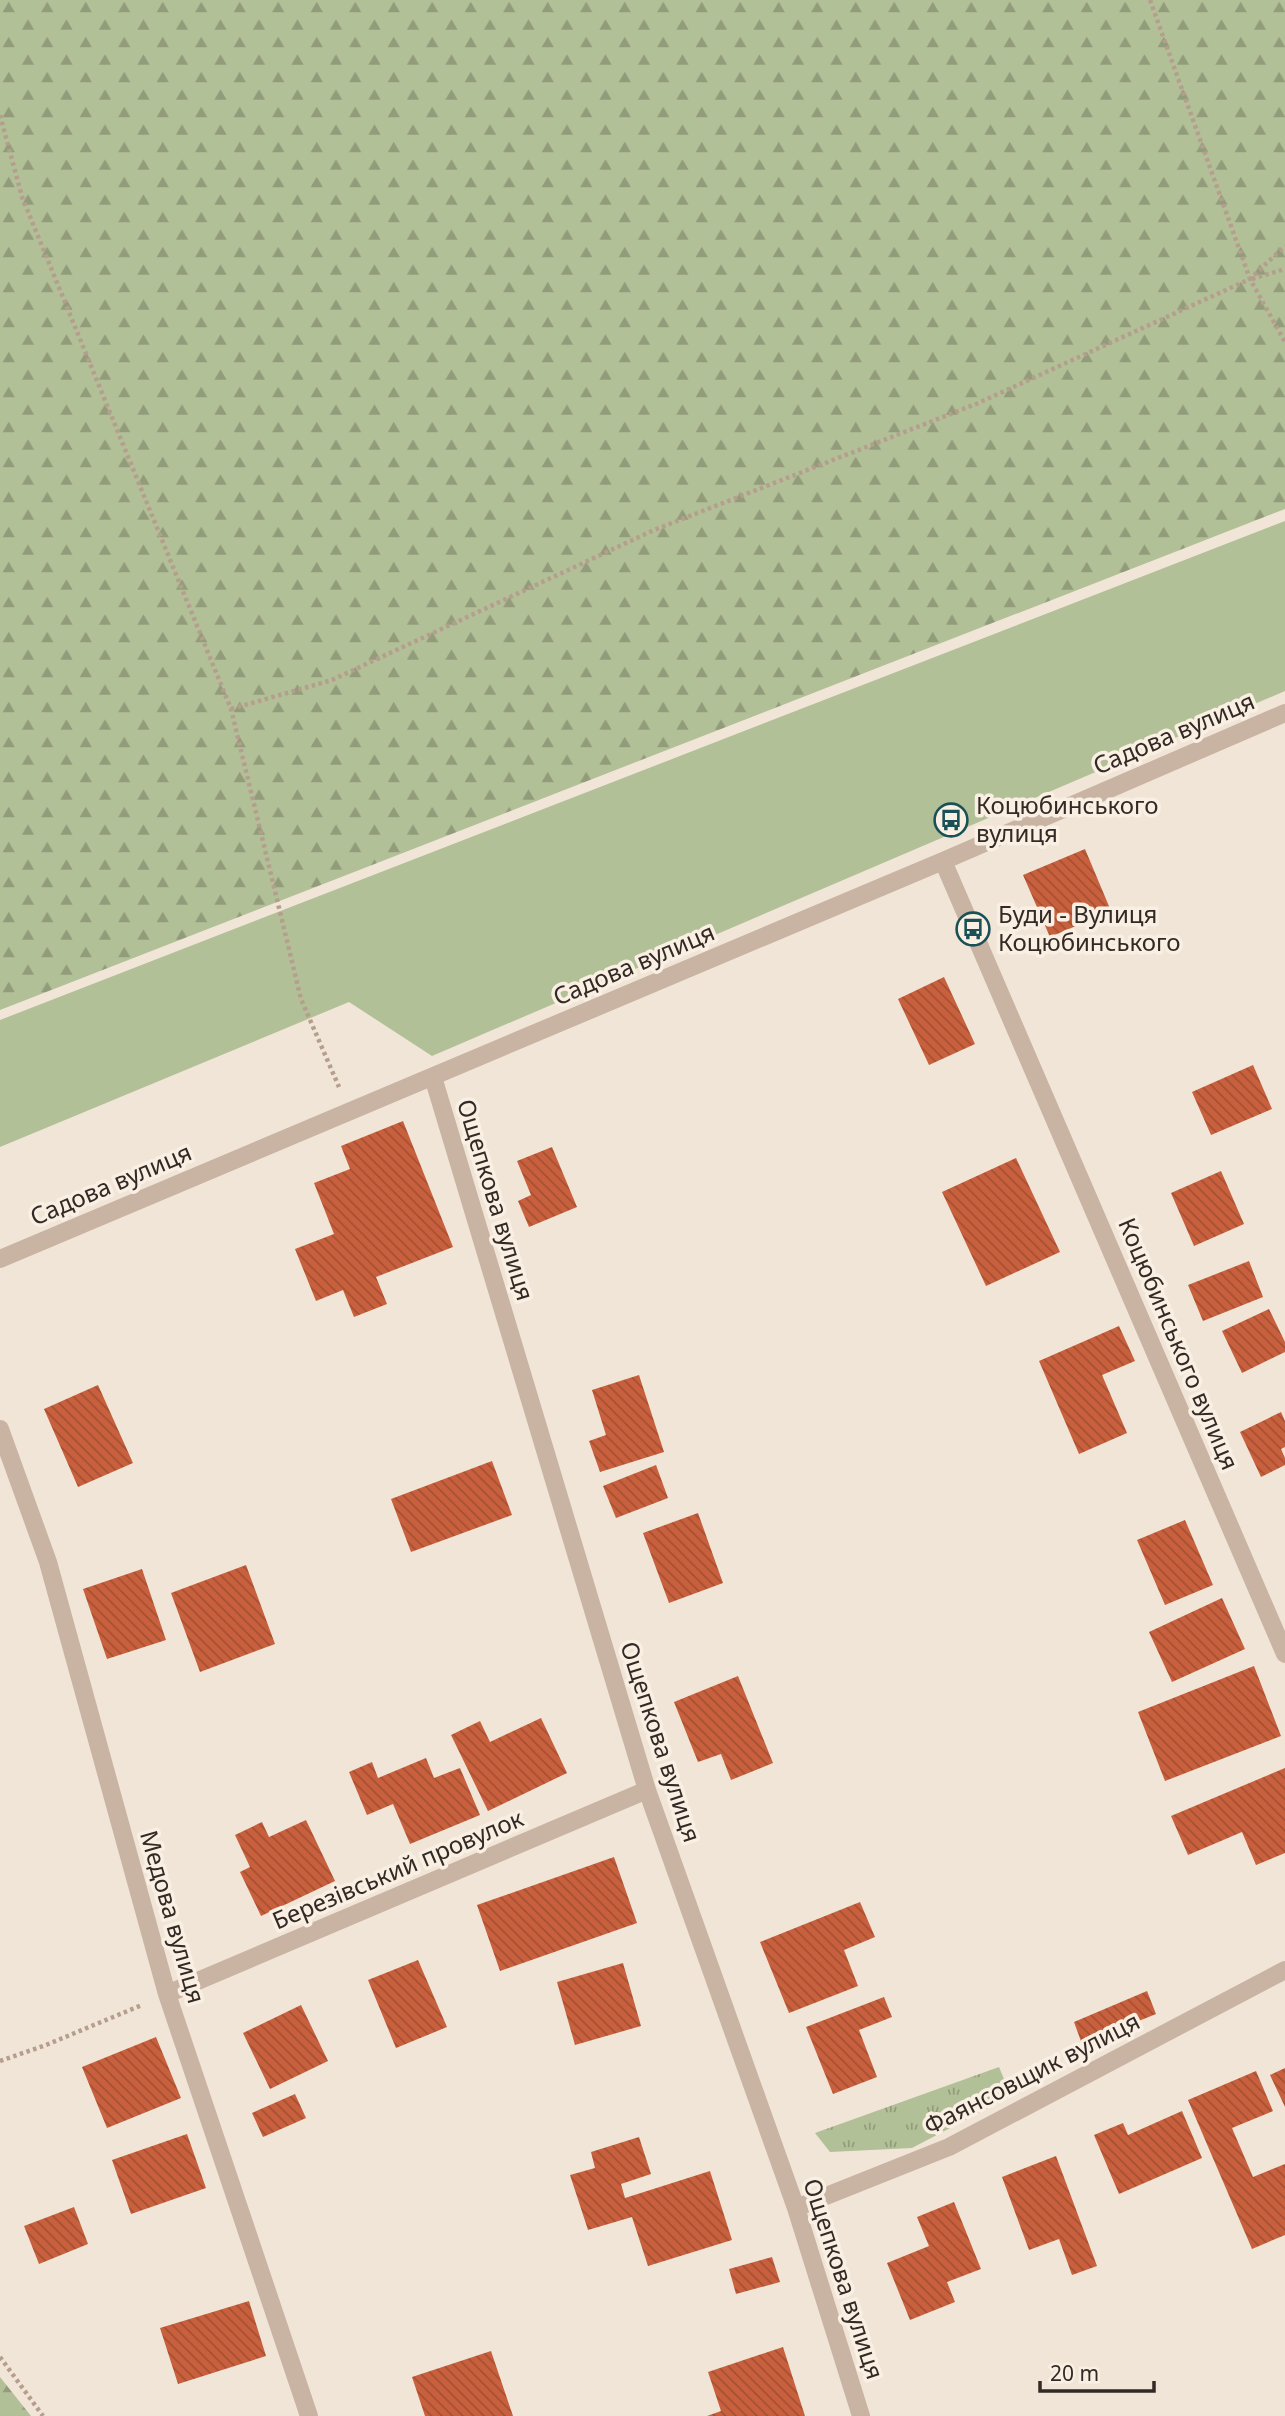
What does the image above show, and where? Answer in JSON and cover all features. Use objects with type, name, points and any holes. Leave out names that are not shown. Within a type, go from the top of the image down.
[{"type":"street","name":"Садова вулиця","points":[[0,1259],[943,861],[1285,713]]},
{"type":"street","name":"Коцюбинського вулиця","points":[[943,861],[1285,1654]]},
{"type":"street","name":"Ощепкова вулиця","points":[[433,1077],[647,1790],[796,2208],[861,2416]]},
{"type":"street","name":"Медова вулиця","points":[[0,1429],[48,1562],[167,1994],[309,2416]]},
{"type":"street","name":"Березівський провулок","points":[[167,1994],[647,1790]]},
{"type":"street","name":"Фаянсовщик вулиця","points":[[796,2208],[949,2147],[1285,1970]]},
{"type":"path","points":[[1150,0],[1250,279],[1285,342]]},
{"type":"path","points":[[0,116],[22,197],[231,709],[301,999],[349,1112]]},
{"type":"path","points":[[1250,279],[1285,246]]},
{"type":"path","points":[[231,709],[332,680],[654,530],[976,404],[1250,279],[1285,269]]},
{"type":"path","points":[[0,2061],[46,2045],[167,1994]]},
{"type":"path","points":[[0,2357],[43,2416]]},
{"type":"green space","points":[[0,0],[1285,0],[1285,509],[0,1010]]},
{"type":"green space","points":[[1285,521],[1285,691],[432,1056],[349,1002],[0,1147],[0,1020]]},
{"type":"green space","points":[[999,2067],[1011,2096],[912,2148],[830,2152],[815,2133]]},
{"type":"green space","points":[[0,2377],[31,2416],[0,2416]]},
{"type":"building","points":[[1085,849],[1111,911],[1050,937],[1023,875]]},
{"type":"building","points":[[944,977],[975,1044],[929,1065],[898,999]]},
{"type":"building","points":[[1253,1065],[1272,1109],[1211,1135],[1192,1092]]},
{"type":"building","points":[[403,1121],[453,1247],[376,1277],[387,1304],[354,1317],[343,1290],[316,1301],[295,1249],[334,1234],[314,1183],[350,1169],[341,1146]]},
{"type":"building","points":[[552,1147],[577,1207],[529,1227],[518,1201],[531,1195],[517,1161]]},
{"type":"building","points":[[1016,1158],[1060,1252],[986,1286],[942,1192]]},
{"type":"building","points":[[1221,1171],[1244,1224],[1194,1246],[1171,1193]]},
{"type":"building","points":[[1249,1261],[1263,1297],[1203,1321],[1188,1285]]},
{"type":"building","points":[[1269,1309],[1285,1342],[1285,1352],[1242,1373],[1222,1331]]},
{"type":"building","points":[[1119,1326],[1135,1361],[1102,1375],[1127,1433],[1079,1454],[1039,1361]]},
{"type":"building","points":[[639,1375],[664,1452],[600,1472],[589,1441],[606,1435],[592,1390]]},
{"type":"building","points":[[98,1385],[133,1463],[78,1487],[44,1409]]},
{"type":"building","points":[[1281,1412],[1285,1421],[1285,1447],[1281,1449],[1285,1465],[1261,1477],[1240,1432]]},
{"type":"building","points":[[492,1461],[512,1515],[411,1552],[391,1499]]},
{"type":"building","points":[[656,1465],[668,1498],[616,1518],[603,1486]]},
{"type":"building","points":[[698,1513],[723,1583],[669,1603],[643,1533]]},
{"type":"building","points":[[1185,1520],[1213,1585],[1165,1605],[1137,1540]]},
{"type":"building","points":[[246,1565],[275,1644],[200,1672],[171,1593]]},
{"type":"building","points":[[142,1569],[166,1640],[107,1659],[83,1589]]},
{"type":"building","points":[[1222,1598],[1245,1649],[1172,1682],[1149,1632]]},
{"type":"building","points":[[1254,1666],[1281,1736],[1165,1781],[1138,1712]]},
{"type":"building","points":[[738,1676],[773,1763],[731,1780],[721,1754],[698,1762],[674,1702]]},
{"type":"building","points":[[541,1718],[567,1773],[488,1811],[451,1735],[480,1721],[490,1742]]},
{"type":"building","points":[[426,1758],[434,1778],[460,1768],[480,1815],[410,1844],[393,1804],[367,1815],[349,1772],[372,1762],[378,1778]]},
{"type":"building","points":[[1285,1768],[1285,1853],[1256,1865],[1242,1832],[1188,1855],[1171,1816]]},
{"type":"building","points":[[306,1820],[335,1881],[261,1916],[240,1872],[250,1867],[235,1835],[262,1822],[269,1837]]},
{"type":"building","points":[[614,1857],[637,1923],[500,1971],[477,1905]]},
{"type":"building","points":[[860,1902],[875,1937],[844,1950],[858,1986],[789,2013],[760,1942]]},
{"type":"building","points":[[418,1960],[447,2027],[396,2048],[368,1980]]},
{"type":"building","points":[[623,1963],[641,2026],[575,2045],[557,1982]]},
{"type":"building","points":[[1147,1991],[1156,2014],[1082,2044],[1074,2022]]},
{"type":"building","points":[[884,1997],[892,2017],[859,2030],[877,2077],[833,2094],[806,2027]]},
{"type":"building","points":[[301,2005],[328,2061],[270,2089],[243,2033]]},
{"type":"building","points":[[156,2037],[181,2098],[107,2128],[82,2067]]},
{"type":"building","points":[[1285,2068],[1285,2107],[1270,2075]]},
{"type":"building","points":[[1256,2071],[1273,2111],[1232,2128],[1253,2177],[1285,2164],[1285,2235],[1252,2249],[1188,2100]]},
{"type":"building","points":[[295,2094],[306,2118],[263,2137],[252,2113]]},
{"type":"building","points":[[1182,2111],[1202,2158],[1119,2194],[1094,2135],[1123,2123],[1128,2135]]},
{"type":"building","points":[[187,2134],[206,2188],[131,2214],[112,2160]]},
{"type":"building","points":[[639,2137],[651,2174],[621,2184],[625,2198],[710,2171],[732,2240],[648,2266],[632,2217],[588,2230],[570,2175],[595,2168],[591,2152]]},
{"type":"building","points":[[1056,2156],[1097,2266],[1072,2275],[1059,2239],[1029,2250],[1002,2177]]},
{"type":"building","points":[[954,2202],[981,2269],[947,2282],[955,2302],[910,2320],[887,2263],[929,2246],[917,2217]]},
{"type":"building","points":[[74,2207],[88,2244],[39,2264],[24,2226]]},
{"type":"building","points":[[772,2257],[780,2282],[736,2294],[729,2269]]},
{"type":"building","points":[[249,2301],[266,2356],[178,2384],[160,2328]]},
{"type":"building","points":[[783,2347],[805,2416],[707,2416],[721,2411],[708,2372]]},
{"type":"building","points":[[491,2351],[513,2416],[425,2416],[412,2377]]},
{"type":"place","name":"Коцюбинського вулиця","points":[[951,820]]},
{"type":"place","name":"Буди - Вулиця Коцюбинського","points":[[973,929]]}]
